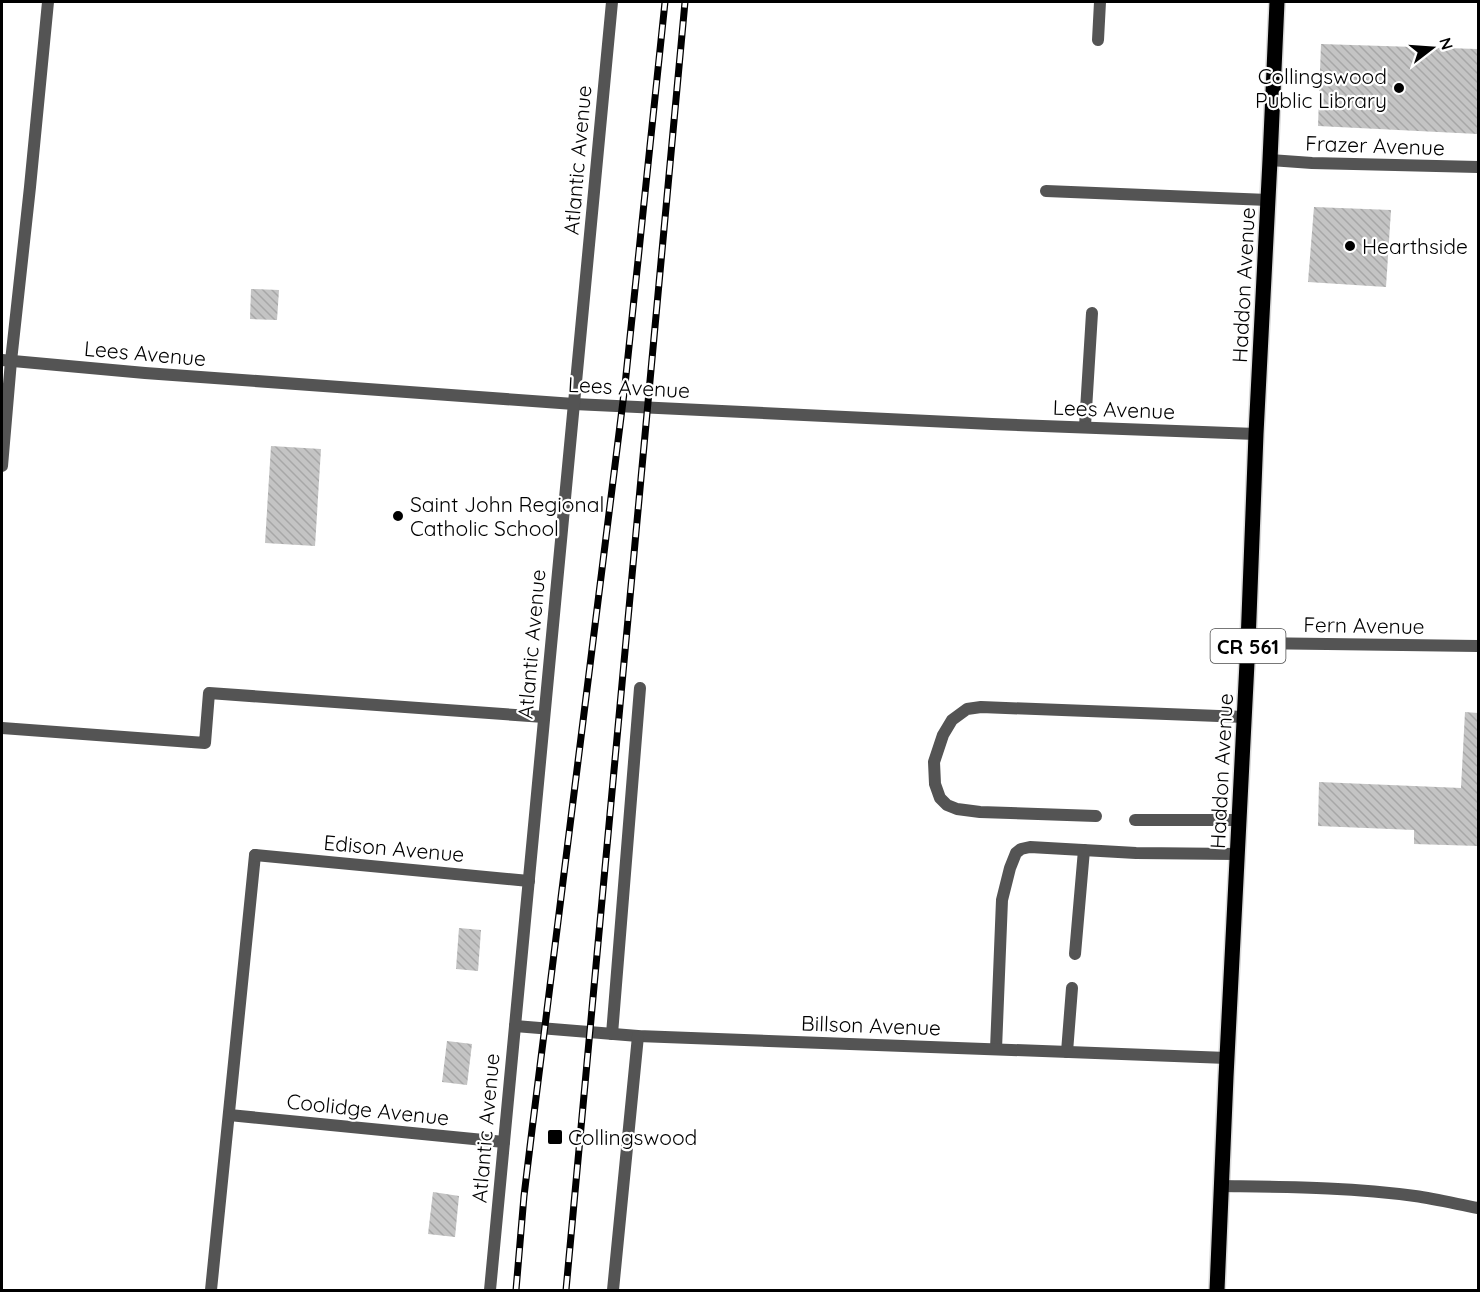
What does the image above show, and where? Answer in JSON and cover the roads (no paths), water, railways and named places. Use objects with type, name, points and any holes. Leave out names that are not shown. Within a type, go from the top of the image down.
[{"type":"main road","name":"Haddon Avenue","points":[[1217,1290],[1277,2]]},
{"type":"street","points":[[2,466],[6,361],[30,187],[48,2]]},
{"type":"street","name":"Atlantic Avenue","points":[[490,1290],[612,2]]},
{"type":"street","points":[[1098,40],[1100,2]]},
{"type":"street","name":"Frazer Avenue","points":[[1270,160],[1479,167]]},
{"type":"street","points":[[1046,191],[1268,200]]},
{"type":"street","points":[[1084,426],[1092,313]]},
{"type":"street","name":"Lees Avenue","points":[[6,361],[574,404],[1256,434]]},
{"type":"street","name":"Fern Avenue","points":[[1248,643],[1479,646]]},
{"type":"street","points":[[612,1034],[640,688]]},
{"type":"street","points":[[2,728],[206,743],[209,693],[544,717]]},
{"type":"street","points":[[1096,816],[980,812],[957,809],[947,805],[940,798],[935,784],[934,762],[943,735],[952,720],[967,709],[981,707],[1245,717]]},
{"type":"street","points":[[1135,820],[1239,820]]},
{"type":"street","points":[[996,1049],[1002,900],[1016,853],[1030,847],[1136,853],[1237,854]]},
{"type":"street","points":[[1075,954],[1084,850]]},
{"type":"street","name":"Edison Avenue","points":[[229,1114],[255,855],[528,881]]},
{"type":"street","points":[[1067,1052],[1072,988]]},
{"type":"street","name":"Billson Avenue","points":[[515,1026],[638,1036],[1227,1058]]},
{"type":"street","points":[[613,1290],[638,1036]]},
{"type":"street","points":[[212,1290],[229,1114]]},
{"type":"street","name":"Coolidge Avenue","points":[[229,1114],[504,1142]]},
{"type":"street","points":[[1221,1186],[1361,1190],[1417,1196],[1479,1208]]},
{"type":"railway","points":[[516,1290],[524,1196],[625,385],[665,2]]},
{"type":"railway","points":[[566,1290],[685,2]]},
{"type":"place","name":"Collingswood Public Library","points":[[1399,88]]},
{"type":"place","name":"Hearthside","points":[[1350,246]]},
{"type":"place","name":"Saint John Regional Catholic School","points":[[398,516]]},
{"type":"place","name":"Collingswood","points":[[555,1137]]}]
